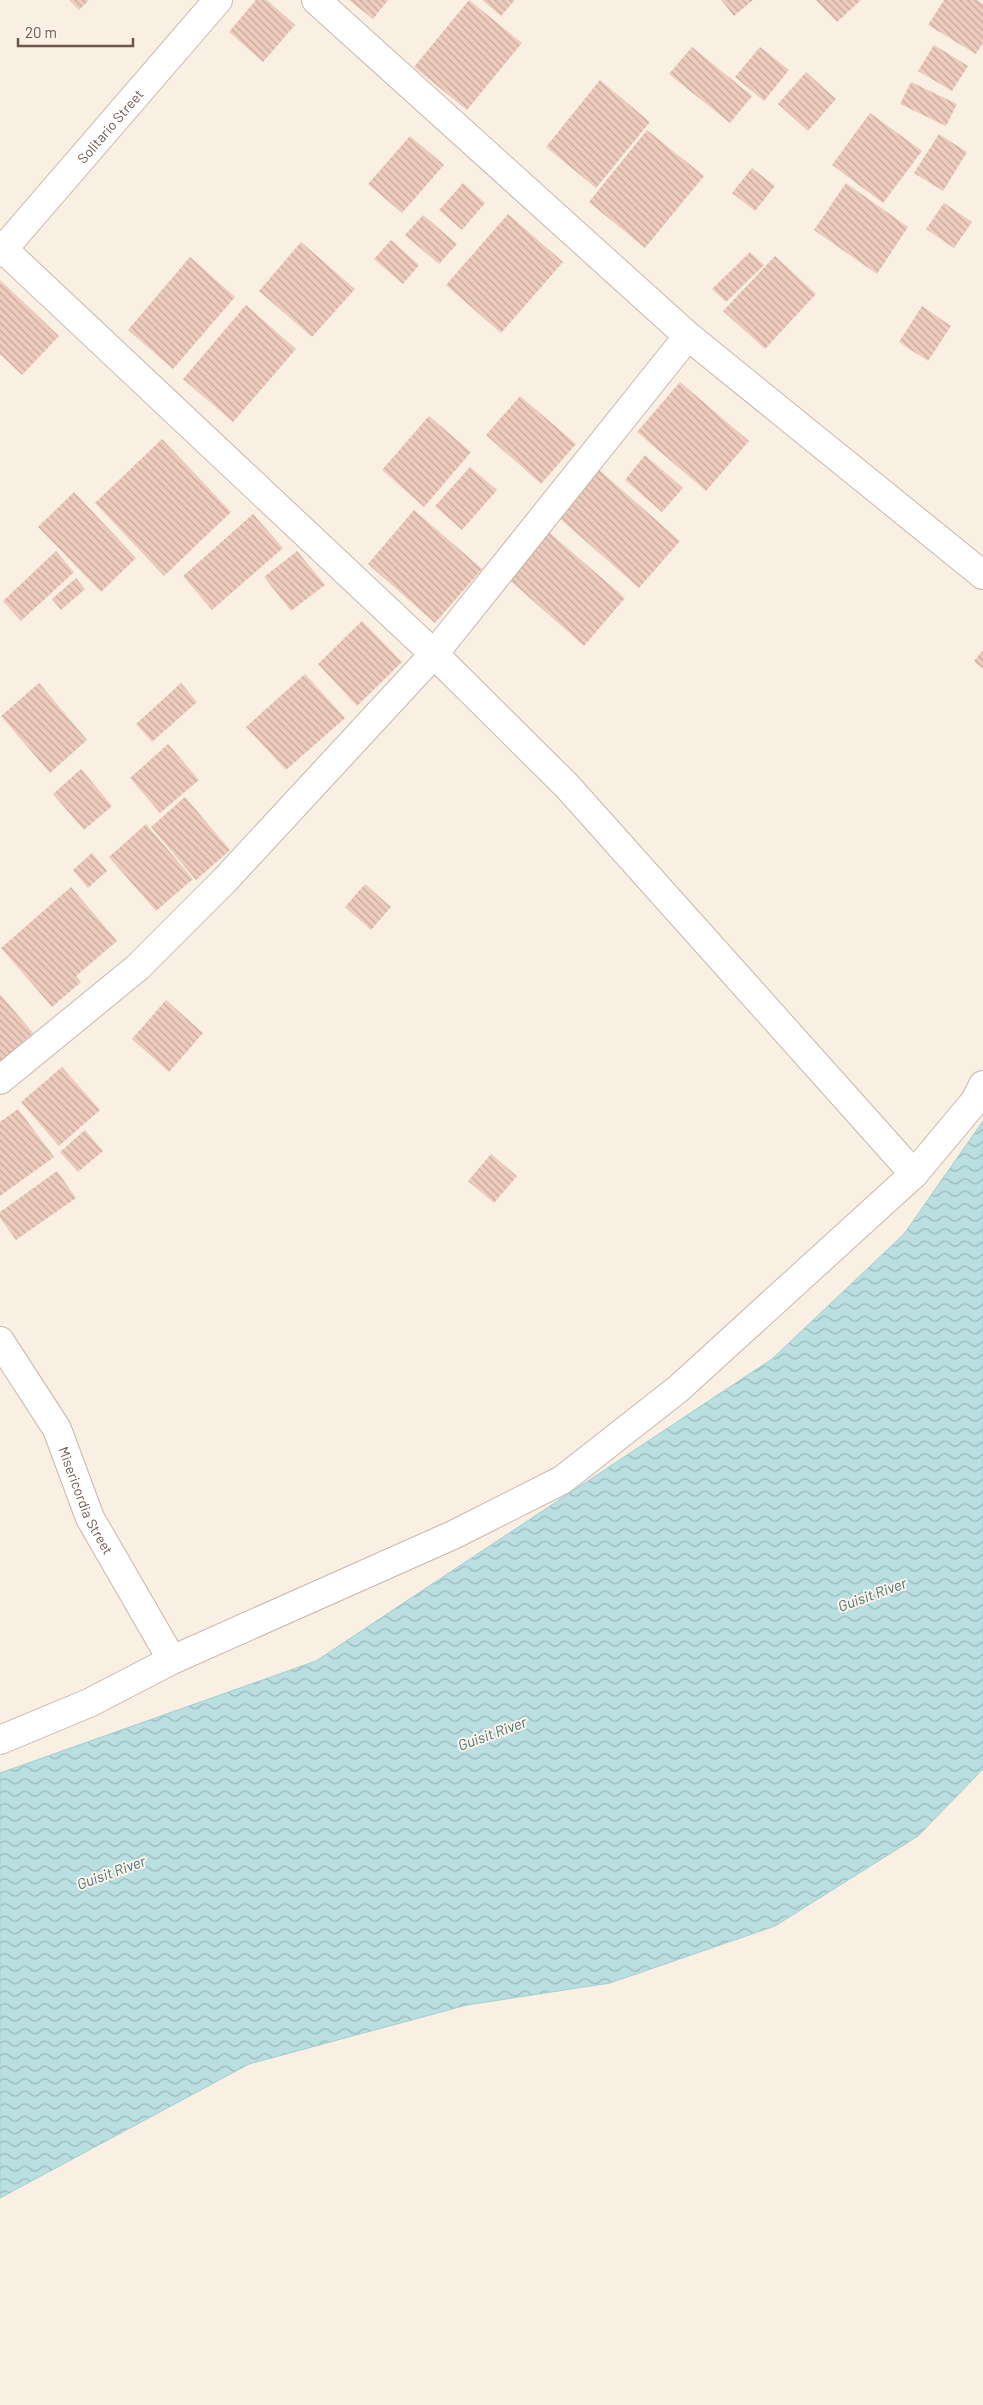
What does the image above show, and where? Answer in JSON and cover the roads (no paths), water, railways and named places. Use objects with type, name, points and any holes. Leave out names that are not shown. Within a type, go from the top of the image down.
[{"type":"street","name":"Solitario Street","points":[[1,249],[218,0]]},
{"type":"street","points":[[316,0],[688,336],[983,575]]},
{"type":"street","points":[[1,249],[434,654],[566,786],[914,1174]]},
{"type":"street","points":[[0,1080],[138,967],[225,880],[434,654],[688,336]]},
{"type":"street","points":[[0,1740],[89,1703],[172,1660],[453,1536],[562,1480],[678,1389],[914,1174],[975,1101],[983,1085]]},
{"type":"street","name":"Misericordia Street","points":[[0,1341],[57,1429],[90,1518],[172,1660]]},
{"type":"water","name":"Guisit River","points":[[983,1121],[983,1769],[918,1836],[775,1926],[610,1983],[467,2005],[249,2064],[0,2198],[0,1773],[316,1661],[772,1359],[904,1234]]}]
